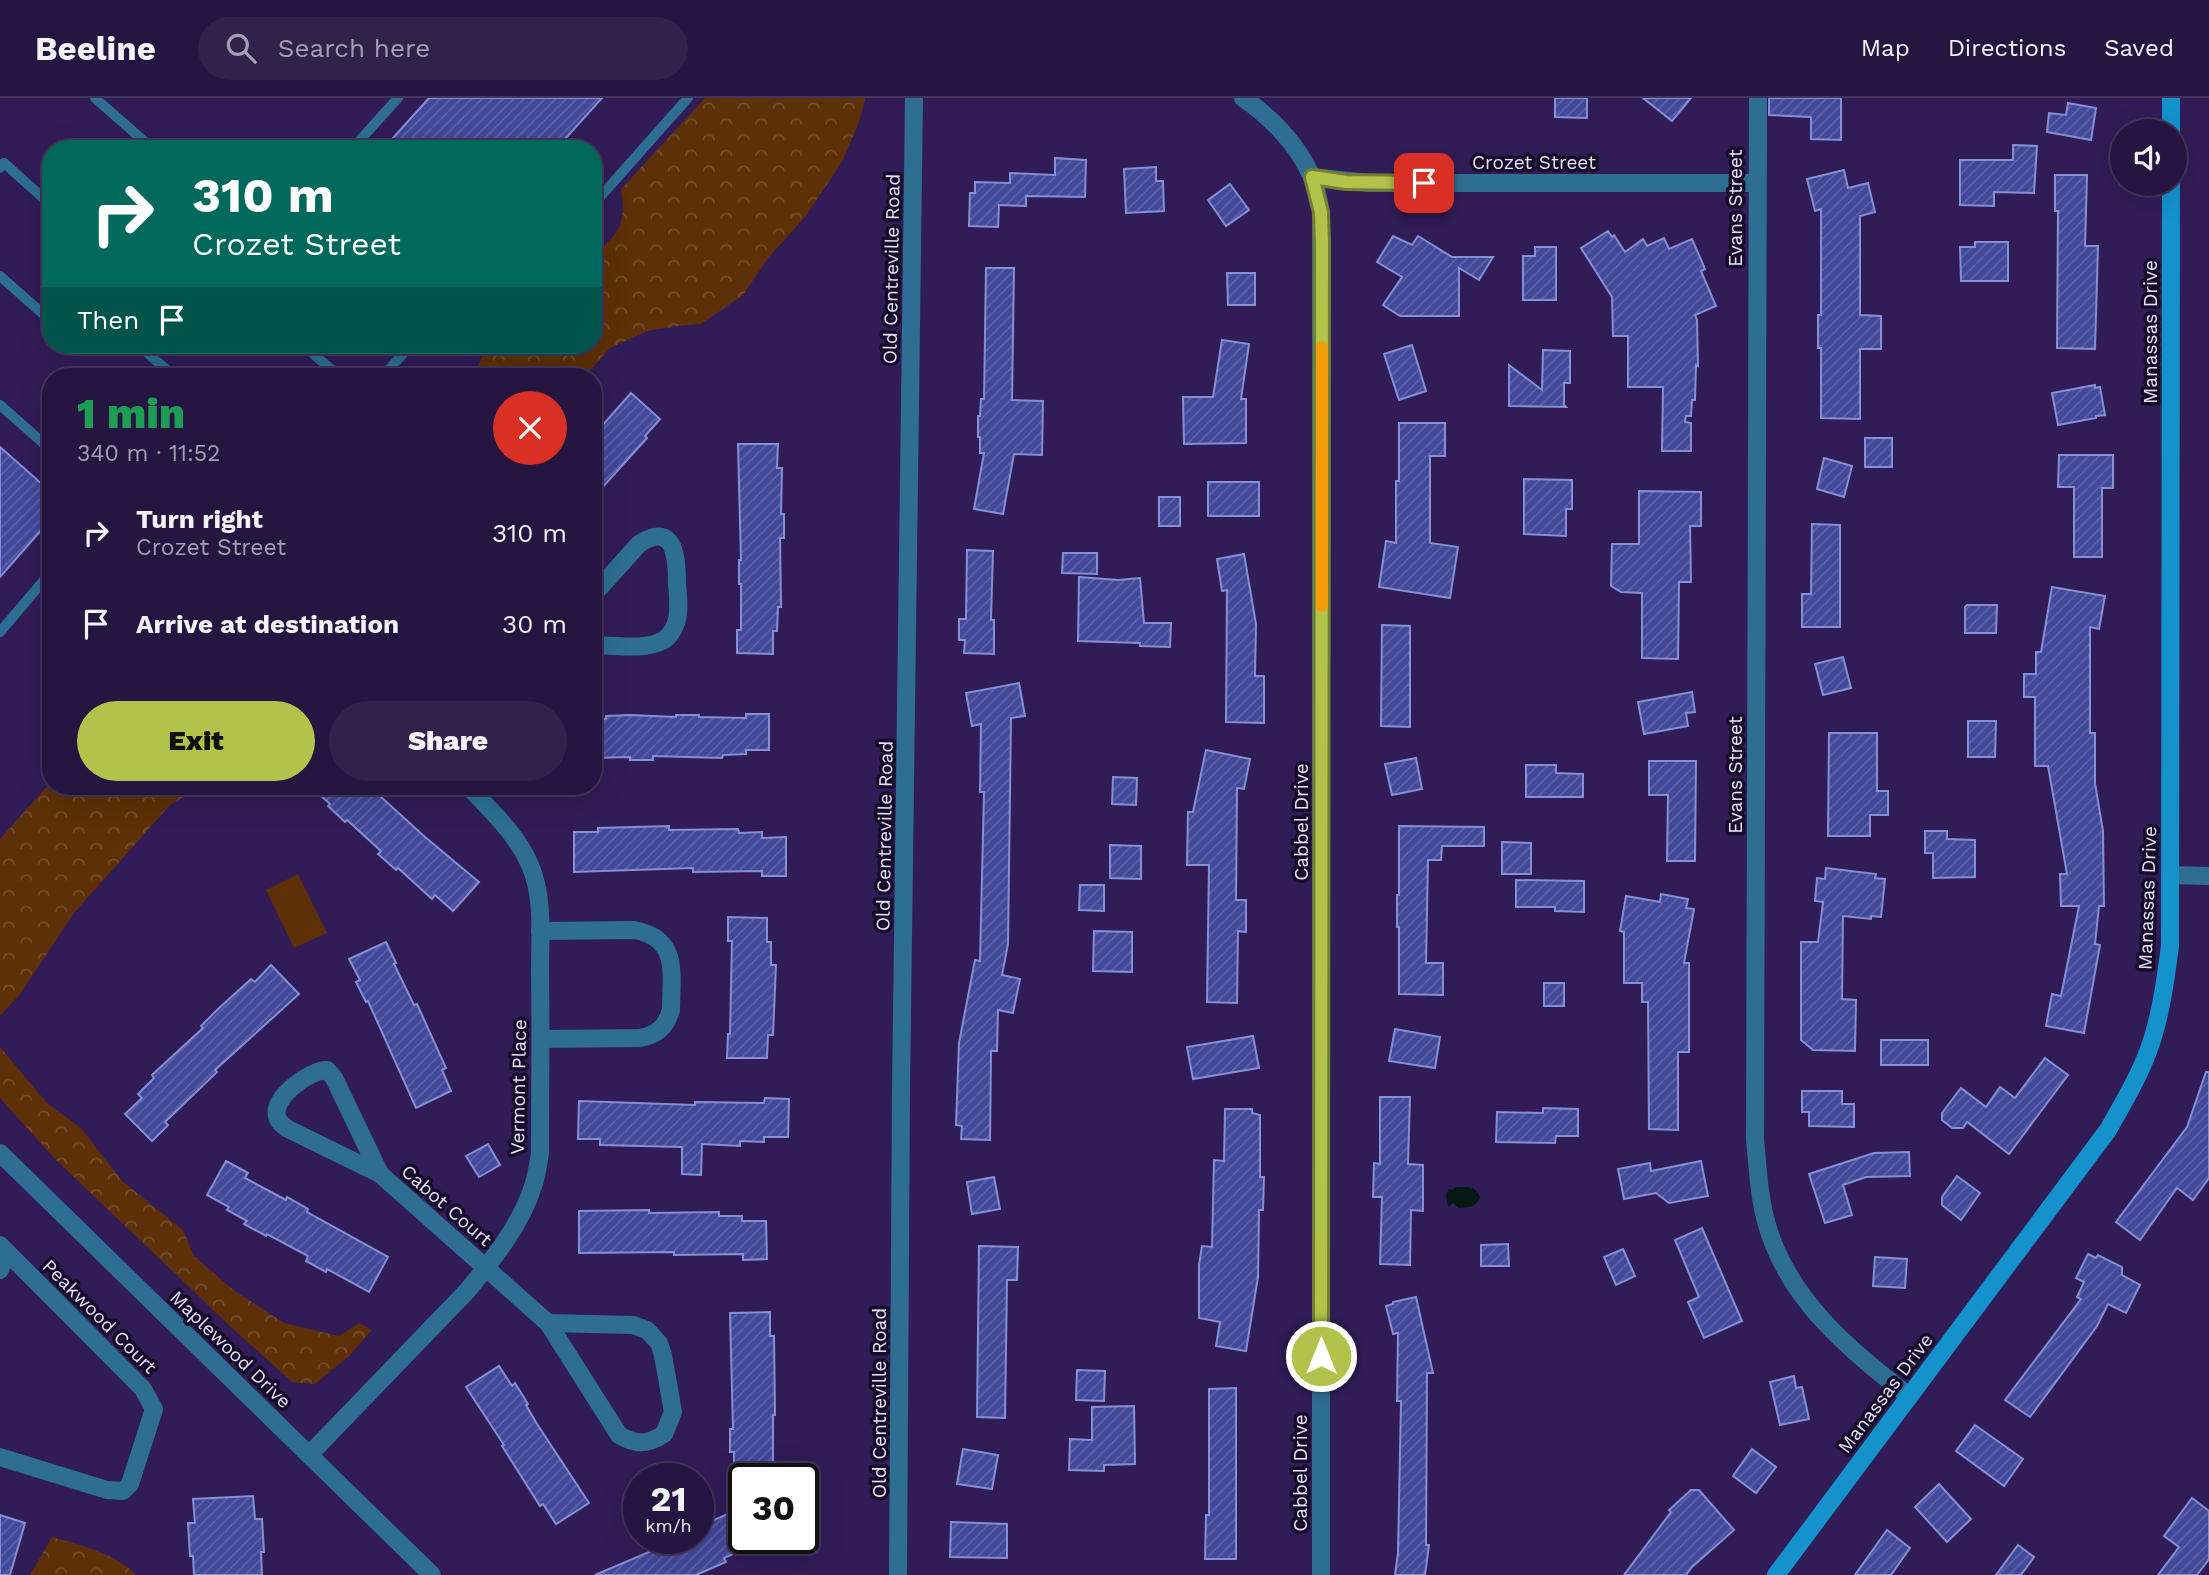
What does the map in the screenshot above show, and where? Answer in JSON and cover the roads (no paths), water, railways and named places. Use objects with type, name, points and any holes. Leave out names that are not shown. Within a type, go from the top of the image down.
[{"type":"main road","points":[[2171,98],[2171,119]]},
{"type":"main road","name":"Manassas Drive","points":[[1776,1575],[2108,1130],[2133,1086],[2153,1039],[2163,998],[2169,946],[2171,196]]},
{"type":"street","name":"Old Centreville Road","points":[[898,1575],[901,1089],[914,98]]},
{"type":"street","name":"Cabbel Drive","points":[[1243,98],[1283,133],[1312,177],[1321,212],[1321,1575]]},
{"type":"street","name":"Evans Street","points":[[1758,98],[1755,1140],[1760,1193],[1767,1226],[1779,1257],[1814,1312],[1834,1334],[1909,1396]]},
{"type":"street","name":"Crozet Street","points":[[1312,177],[1369,183],[1757,183]]},
{"type":"street","points":[[602,585],[639,544],[649,538],[660,537],[670,542],[676,554],[676,625],[666,639],[651,646],[602,645]]},
{"type":"street","name":"Vermont Place","points":[[309,1455],[468,1290],[521,1216],[533,1186],[540,1153],[540,931],[537,889],[525,855],[506,825],[477,795]]},
{"type":"street","points":[[2170,875],[2209,876]]},
{"type":"street","points":[[540,931],[645,932],[663,944],[671,961],[671,1010],[660,1031],[640,1038],[541,1039]]},
{"type":"street","name":"Cabot Court","points":[[380,1174],[334,1078],[327,1070],[319,1070],[297,1083],[278,1105],[276,1115],[280,1122],[288,1129],[380,1174],[548,1323],[619,1435],[643,1444],[664,1434],[673,1412],[663,1354],[659,1343],[647,1330],[633,1325],[548,1323]]},
{"type":"street","name":"Maplewood Drive","points":[[0,1153],[432,1575]]},
{"type":"street","name":"Peakwood Court","points":[[0,1270],[3,1248]]},
{"type":"street","name":"Peakwood Court","points":[[0,1457],[107,1490],[123,1492],[130,1484],[154,1409],[143,1389],[3,1248]]},
{"type":"lane","points":[[95,98],[143,140]]},
{"type":"lane","points":[[360,140],[398,98]]},
{"type":"lane","points":[[602,195],[688,98]]},
{"type":"lane","points":[[0,168],[4,163],[42,197]]},
{"type":"lane","points":[[0,276],[42,313]]},
{"type":"lane","points":[[148,354],[165,368]]},
{"type":"lane","points":[[313,354],[330,368]]},
{"type":"lane","points":[[390,368],[403,354]]},
{"type":"lane","points":[[0,405],[42,442]]},
{"type":"lane","points":[[0,632],[42,583]]}]
